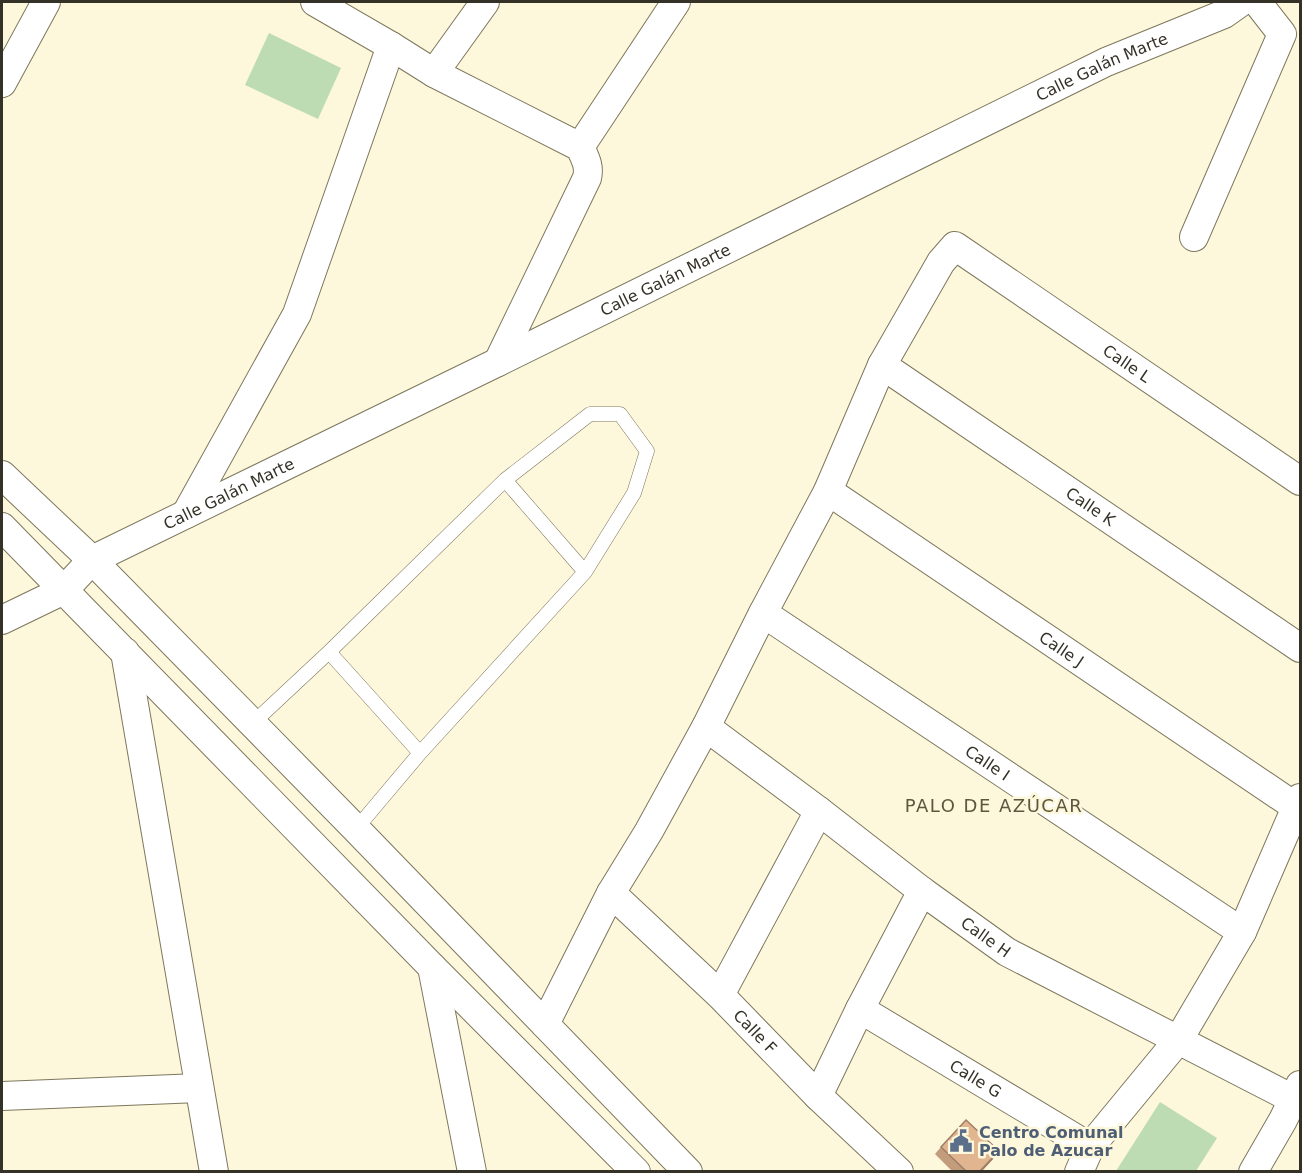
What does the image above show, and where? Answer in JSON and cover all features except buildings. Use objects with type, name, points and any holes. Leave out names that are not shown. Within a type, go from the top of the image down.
[{"type":"street","points":[[2,83],[46,2]]},
{"type":"street","points":[[315,2],[434,73],[580,147],[589,170],[587,178],[498,362]]},
{"type":"street","points":[[434,73],[485,2]]},
{"type":"street","points":[[580,147],[675,2]]},
{"type":"street","name":"Calle Galán Marte","points":[[92,560],[1106,62],[1224,14],[1241,2]]},
{"type":"street","points":[[1194,237],[1282,34],[1257,2]]},
{"type":"street","points":[[186,514],[297,314],[391,46]]},
{"type":"street","name":"Calle L","points":[[882,365],[941,262],[955,246],[1300,481]]},
{"type":"street","points":[[545,1024],[611,893],[649,831],[706,727],[828,491],[882,365]]},
{"type":"street","name":"Calle K","points":[[882,365],[1300,648]]},
{"type":"street","points":[[2,475],[92,560],[688,1172]]},
{"type":"street","name":"Calle J","points":[[828,491],[1298,802]]},
{"type":"street","points":[[2,527],[636,1172]]},
{"type":"street","points":[[2,620],[64,590],[92,560]]},
{"type":"street","name":"Calle I","points":[[763,613],[1242,933]]},
{"type":"street","points":[[125,652],[214,1172]]},
{"type":"street","name":"Calle H","points":[[706,727],[922,891],[1007,952],[1179,1039],[1294,1109]]},
{"type":"street","points":[[1085,1159],[1179,1039],[1242,933],[1298,802]]},
{"type":"street","points":[[720,995],[819,811]]},
{"type":"street","points":[[331,863],[356,829]]},
{"type":"street","points":[[818,1096],[860,1009],[922,891]]},
{"type":"street","name":"Calle F","points":[[611,893],[720,995],[818,1096],[899,1172]]},
{"type":"street","points":[[432,967],[472,1172]]},
{"type":"street","name":"Calle G","points":[[860,1009],[1085,1159]]},
{"type":"street","points":[[2,1096],[200,1088]]},
{"type":"street","points":[[1253,1172],[1294,1109]]},
{"type":"lane","points":[[252,724],[505,480],[590,414],[620,414],[647,451],[634,493],[585,572],[420,753],[356,829]]},
{"type":"lane","points":[[505,480],[585,572]]},
{"type":"lane","points":[[329,652],[420,753]]},
{"type":"green space","points":[[269,33],[341,68],[318,119],[245,85]]},
{"type":"green space","points":[[1160,1102],[1217,1138],[1196,1171],[1116,1171]]},
{"type":"place","name":"Centro Comunal Palo de Azucar","points":[[961,1141]]},
{"type":"district","name":"PALO DE AZÚCAR","points":[[994,805]]}]
